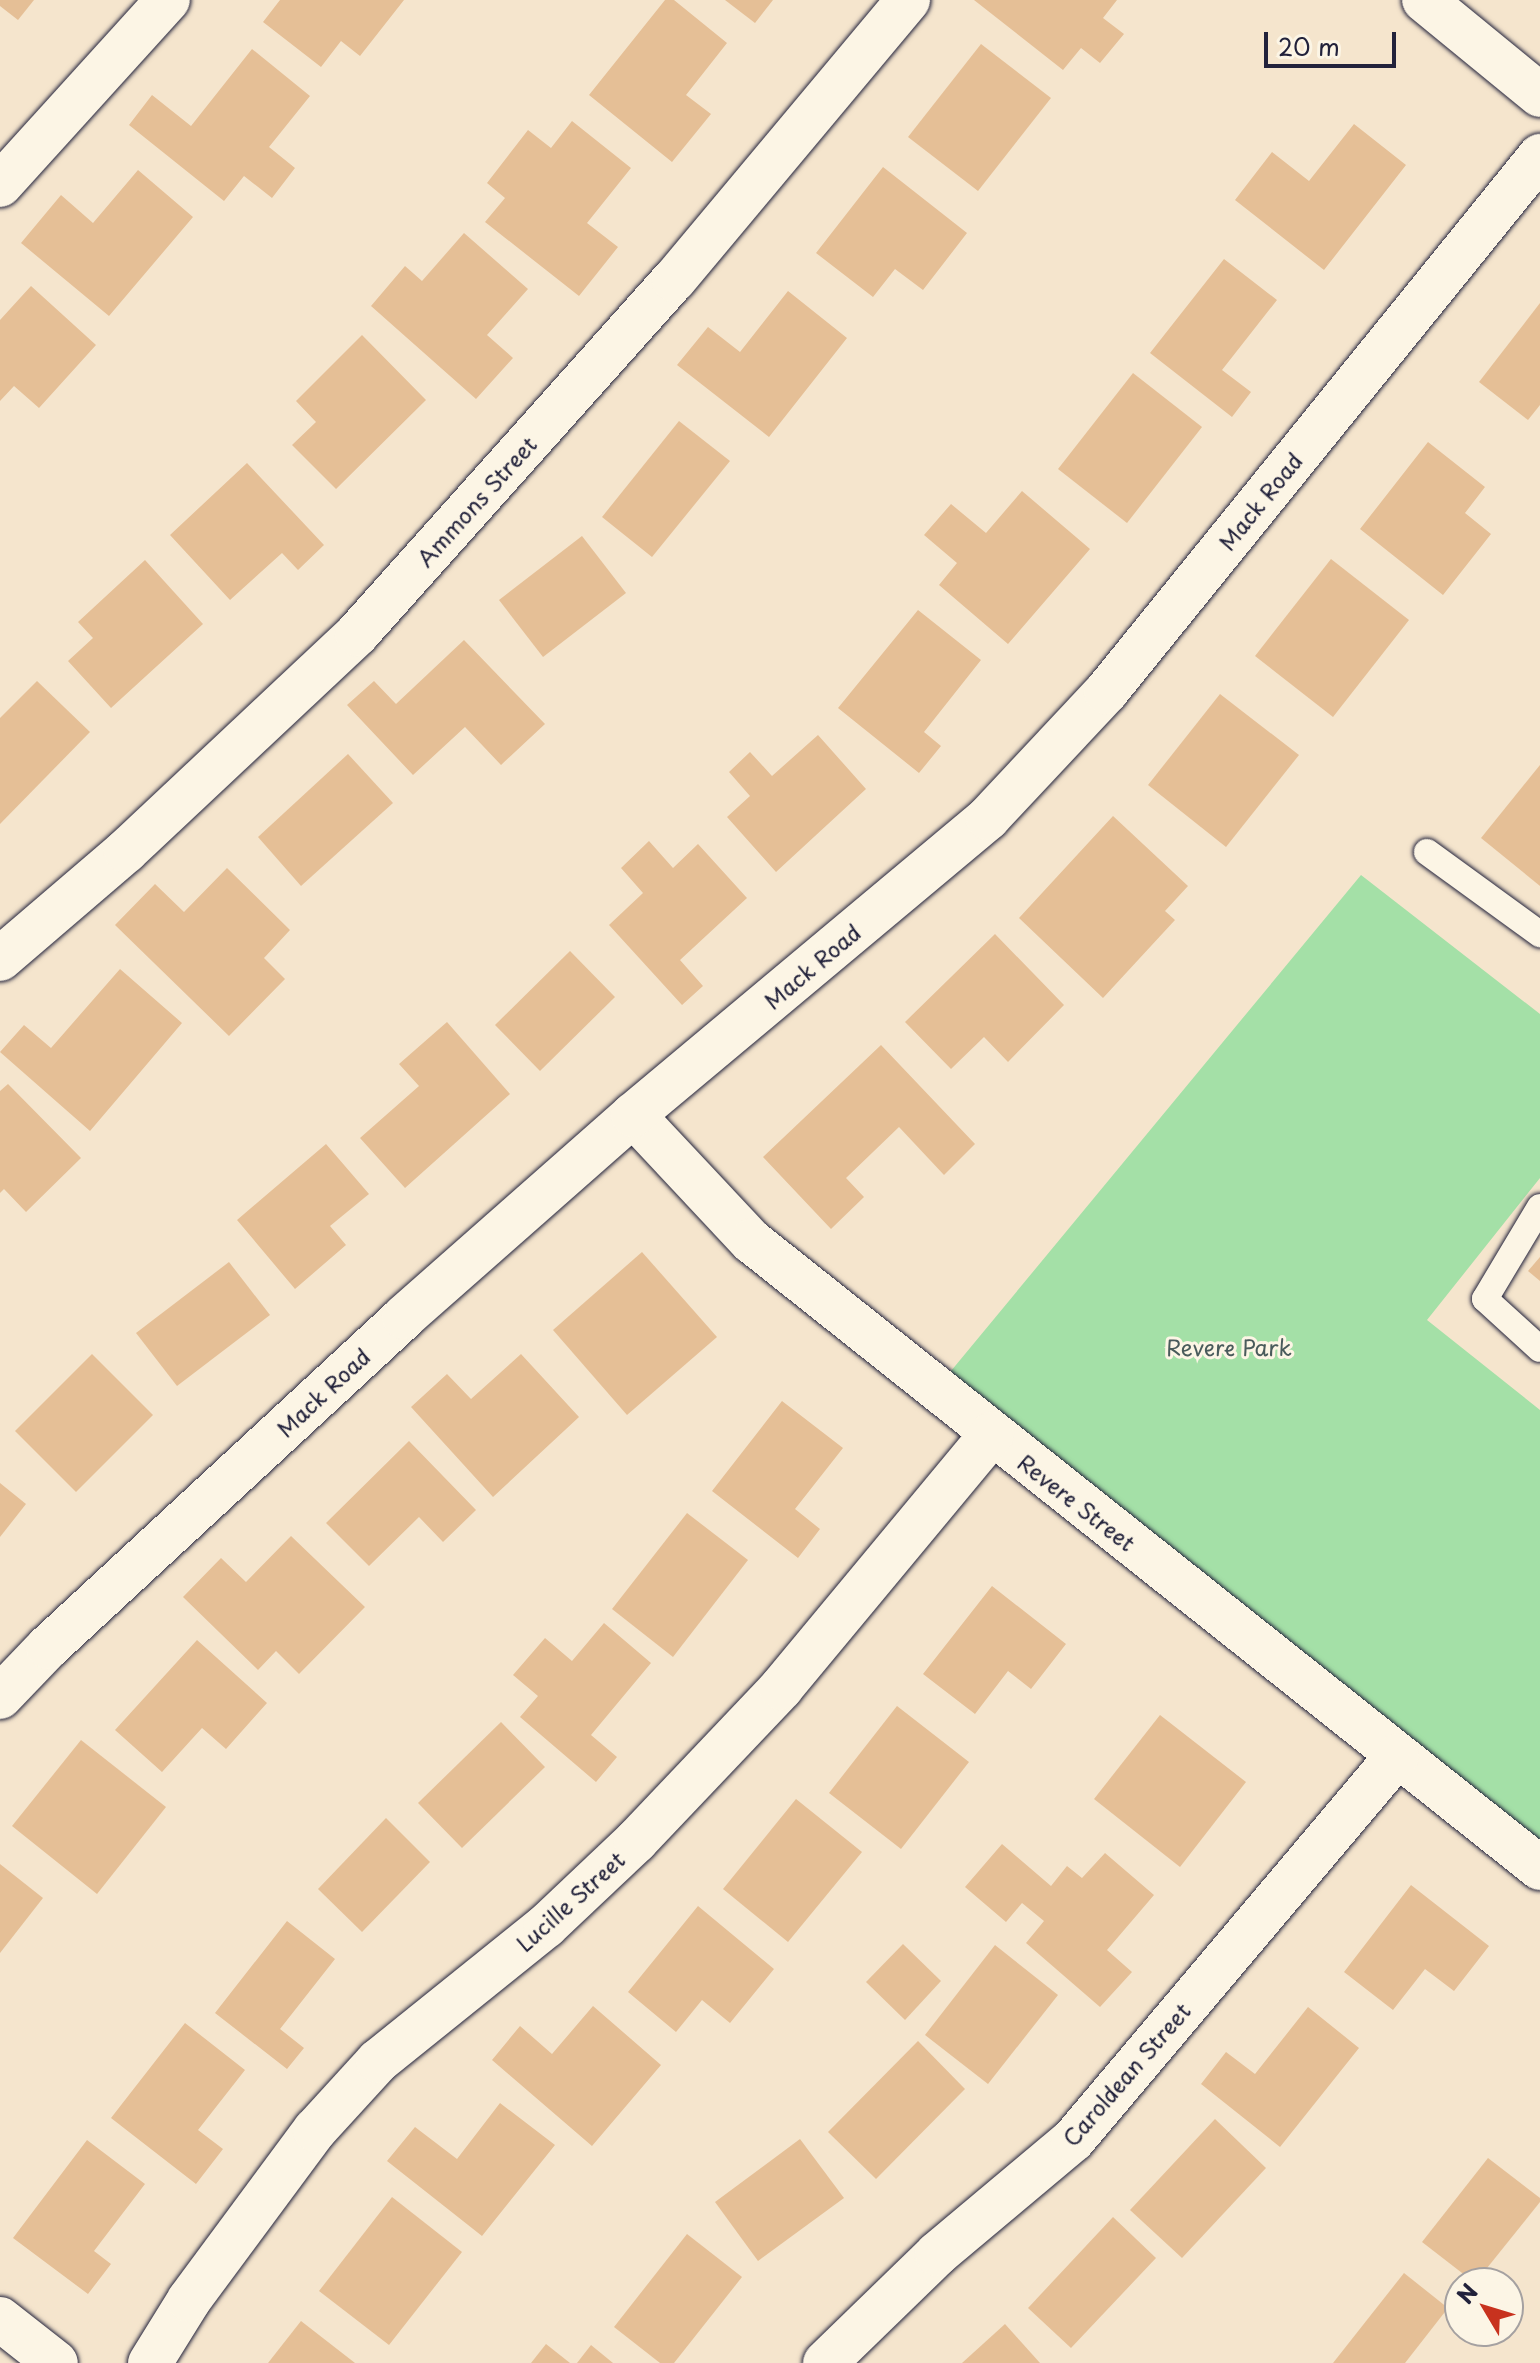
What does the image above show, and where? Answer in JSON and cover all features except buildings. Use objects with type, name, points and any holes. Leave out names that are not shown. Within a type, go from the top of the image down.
[{"type":"street","points":[[0,185],[168,0]]},
{"type":"street","name":"Ammons Street","points":[[0,959],[126,851],[357,634],[674,280],[908,0]]},
{"type":"street","points":[[1424,0],[1540,95]]},
{"type":"street","name":"Mack Road","points":[[0,1697],[48,1647],[404,1317],[633,1115],[999,807],[1106,692],[1540,156]]},
{"type":"street","name":"Revere Street","points":[[633,1115],[751,1241],[1540,1868]]},
{"type":"street","name":"Lucille Street","points":[[150,2363],[189,2300],[315,2130],[378,2061],[546,1926],[636,1841],[781,1688],[992,1434]]},
{"type":"street","name":"Caroldean Street","points":[[825,2363],[937,2254],[1073,2140],[1397,1756]]},
{"type":"street","points":[[0,2319],[56,2363]]},
{"type":"lane","points":[[1427,852],[1540,934]]},
{"type":"lane","points":[[1540,1207],[1485,1299],[1540,1349]]},
{"type":"green space","name":"Revere Park","points":[[1361,875],[1540,1014],[1540,1178],[1427,1320],[1540,1410],[1540,1844],[946,1377]]}]
